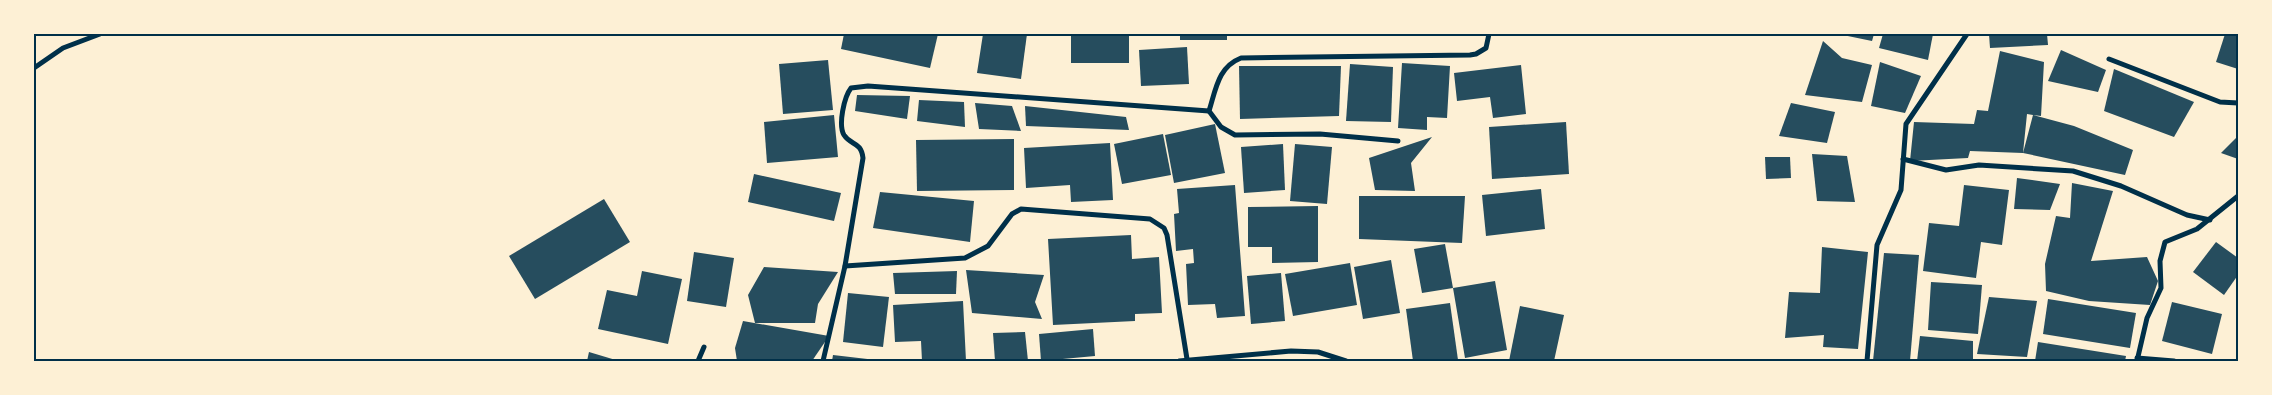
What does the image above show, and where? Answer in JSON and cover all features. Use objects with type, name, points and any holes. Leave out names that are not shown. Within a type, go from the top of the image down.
[{"type":"street","points":[[34,68],[63,48],[100,34]]},
{"type":"street","points":[[1209,111],[1226,65],[1241,58],[1470,55],[1486,48],[1489,34]]},
{"type":"street","points":[[1867,361],[1878,246],[1901,190],[1906,124],[1967,34]]},
{"type":"street","points":[[2109,59],[2220,102],[2238,103]]},
{"type":"street","points":[[823,361],[846,266],[863,158],[860,146],[844,134],[842,127],[844,108],[850,88],[868,86],[1209,111],[1221,127],[1235,135],[1320,134],[1398,141]]},
{"type":"street","points":[[1904,159],[1946,170],[1979,165],[2073,171],[2121,186],[2187,215],[2210,220]]},
{"type":"street","points":[[2174,361],[2137,360],[2147,318],[2161,288],[2160,260],[2165,242],[2197,229],[2238,196]]},
{"type":"street","points":[[846,266],[965,258],[991,243],[1012,214],[1021,209],[1150,220],[1164,228],[1167,235],[1187,359]]},
{"type":"street","points":[[698,361],[704,347]]},
{"type":"street","points":[[1180,361],[1291,351],[1318,352],[1346,361]]},
{"type":"building","points":[[844,34],[938,34],[930,68],[841,49]]},
{"type":"building","points":[[983,34],[1027,34],[1021,79],[977,73]]},
{"type":"building","points":[[1071,34],[1129,34],[1129,63],[1071,63]]},
{"type":"building","points":[[1180,34],[1227,34],[1227,40],[1180,40]]},
{"type":"building","points":[[1838,34],[1874,34],[1872,41]]},
{"type":"building","points":[[1883,34],[1933,34],[1928,60],[1879,48]]},
{"type":"building","points":[[1989,34],[2047,34],[2048,45],[1990,48]]},
{"type":"building","points":[[2225,34],[2238,34],[2238,69],[2216,62]]},
{"type":"building","points":[[1823,41],[1842,58],[1872,65],[1862,102],[1805,95]]},
{"type":"building","points":[[1187,47],[1189,84],[1141,86],[1139,50]]},
{"type":"building","points":[[2061,50],[2106,70],[2098,92],[2048,81]]},
{"type":"building","points":[[2000,51],[2044,62],[2041,116],[2027,114],[2023,153],[1970,151],[1968,158],[1910,161],[1914,122],[1974,124],[1977,110],[1988,111]]},
{"type":"building","points":[[828,60],[833,110],[783,114],[779,64]]},
{"type":"building","points":[[1880,62],[1921,76],[1905,113],[1871,106]]},
{"type":"building","points":[[1402,63],[1450,66],[1447,118],[1427,117],[1427,130],[1398,128]]},
{"type":"building","points":[[1350,64],[1393,67],[1391,122],[1346,121]]},
{"type":"building","points":[[1521,65],[1526,114],[1493,118],[1490,97],[1457,101],[1454,73]]},
{"type":"building","points":[[1239,66],[1341,66],[1339,116],[1240,119]]},
{"type":"building","points":[[2114,69],[2194,102],[2174,137],[2104,111]]},
{"type":"building","points":[[857,95],[910,96],[907,119],[855,111]]},
{"type":"building","points":[[919,100],[964,102],[965,127],[917,121]]},
{"type":"building","points":[[975,103],[1012,106],[1021,131],[979,129]]},
{"type":"building","points":[[1791,103],[1835,112],[1827,143],[1779,136]]},
{"type":"building","points":[[1025,106],[1126,117],[1129,130],[1026,126]]},
{"type":"building","points":[[834,115],[838,157],[767,163],[764,122]]},
{"type":"building","points":[[2033,115],[2074,126],[2133,150],[2125,175],[2023,153]]},
{"type":"building","points":[[1566,122],[1569,174],[1492,179],[1489,127]]},
{"type":"building","points":[[1215,124],[1225,173],[1174,183],[1165,135]]},
{"type":"building","points":[[1163,134],[1171,175],[1122,184],[1114,144]]},
{"type":"building","points":[[2238,136],[2238,159],[2221,153]]},
{"type":"building","points":[[1432,137],[1411,163],[1415,191],[1375,190],[1369,158]]},
{"type":"building","points":[[1014,139],[1014,190],[917,191],[916,140]]},
{"type":"building","points":[[1110,143],[1113,200],[1071,202],[1070,185],[1026,188],[1024,148]]},
{"type":"building","points":[[1283,144],[1285,190],[1244,193],[1241,147]]},
{"type":"building","points":[[1295,144],[1332,147],[1327,204],[1290,201]]},
{"type":"building","points":[[1812,154],[1847,156],[1855,202],[1817,201]]},
{"type":"building","points":[[1765,157],[1790,157],[1791,178],[1766,179]]},
{"type":"building","points":[[754,174],[841,193],[834,221],[748,202]]},
{"type":"building","points":[[2017,178],[2060,184],[2050,210],[2014,209]]},
{"type":"building","points":[[2072,183],[2113,191],[2091,261],[2147,257],[2158,281],[2150,305],[2089,301],[2046,291],[2045,264],[2056,216],[2070,218]]},
{"type":"building","points":[[1235,185],[1245,316],[1217,318],[1215,304],[1188,305],[1186,264],[1194,263],[1193,249],[1176,251],[1174,214],[1179,213],[1177,189]]},
{"type":"building","points":[[1964,185],[2009,190],[2002,245],[1981,242],[1976,278],[1923,271],[1929,223],[1959,226]]},
{"type":"building","points":[[1541,189],[1545,229],[1486,236],[1482,195]]},
{"type":"building","points":[[880,192],[974,201],[970,242],[873,228]]},
{"type":"building","points":[[1359,196],[1465,196],[1462,243],[1359,239]]},
{"type":"building","points":[[604,199],[630,242],[535,299],[509,256]]},
{"type":"building","points":[[1318,206],[1318,262],[1272,263],[1272,247],[1248,247],[1248,207]]},
{"type":"building","points":[[1131,235],[1132,259],[1159,257],[1162,313],[1135,314],[1135,321],[1053,325],[1048,239]]},
{"type":"building","points":[[2216,242],[2238,258],[2238,275],[2224,295],[2193,272]]},
{"type":"building","points":[[1445,244],[1453,288],[1422,293],[1414,249]]},
{"type":"building","points":[[1822,247],[1868,252],[1858,349],[1823,347],[1824,335],[1785,338],[1789,292],[1820,293]]},
{"type":"building","points":[[694,252],[734,258],[726,307],[687,301]]},
{"type":"building","points":[[1884,253],[1919,255],[1910,361],[1873,361]]},
{"type":"building","points":[[1391,260],[1400,313],[1363,319],[1354,267]]},
{"type":"building","points":[[1350,263],[1357,305],[1293,316],[1285,274]]},
{"type":"building","points":[[764,267],[838,272],[818,304],[815,323],[755,323],[748,295]]},
{"type":"building","points":[[966,270],[1044,275],[1035,302],[1042,319],[972,313]]},
{"type":"building","points":[[642,271],[682,279],[668,344],[598,329],[607,290],[637,296]]},
{"type":"building","points":[[957,271],[956,294],[895,294],[893,273]]},
{"type":"building","points":[[1281,273],[1285,321],[1251,324],[1247,276]]},
{"type":"building","points":[[1495,281],[1507,350],[1465,358],[1453,288]]},
{"type":"building","points":[[1931,282],[1982,285],[1978,334],[1928,330]]},
{"type":"building","points":[[848,293],[889,297],[883,347],[843,342]]},
{"type":"building","points":[[1989,297],[2037,301],[2027,357],[1977,354]]},
{"type":"building","points":[[2048,299],[2136,313],[2130,348],[2043,334]]},
{"type":"building","points":[[963,301],[966,361],[922,361],[921,341],[895,342],[893,305]]},
{"type":"building","points":[[2172,302],[2222,314],[2212,354],[2162,341]]},
{"type":"building","points":[[1450,303],[1458,360],[1413,361],[1406,309]]},
{"type":"building","points":[[1520,306],[1564,315],[1554,361],[1509,361]]},
{"type":"building","points":[[743,321],[829,336],[812,361],[737,361],[735,348]]},
{"type":"building","points":[[1093,329],[1095,356],[1041,361],[1039,334]]},
{"type":"building","points":[[1025,332],[1028,361],[995,361],[993,333]]},
{"type":"building","points":[[1920,336],[1973,341],[1973,361],[1917,361]]},
{"type":"building","points":[[2038,342],[2126,356],[2125,361],[2035,361]]},
{"type":"building","points":[[589,352],[619,361],[587,361]]},
{"type":"building","points":[[833,355],[876,360],[876,361],[832,361]]}]
